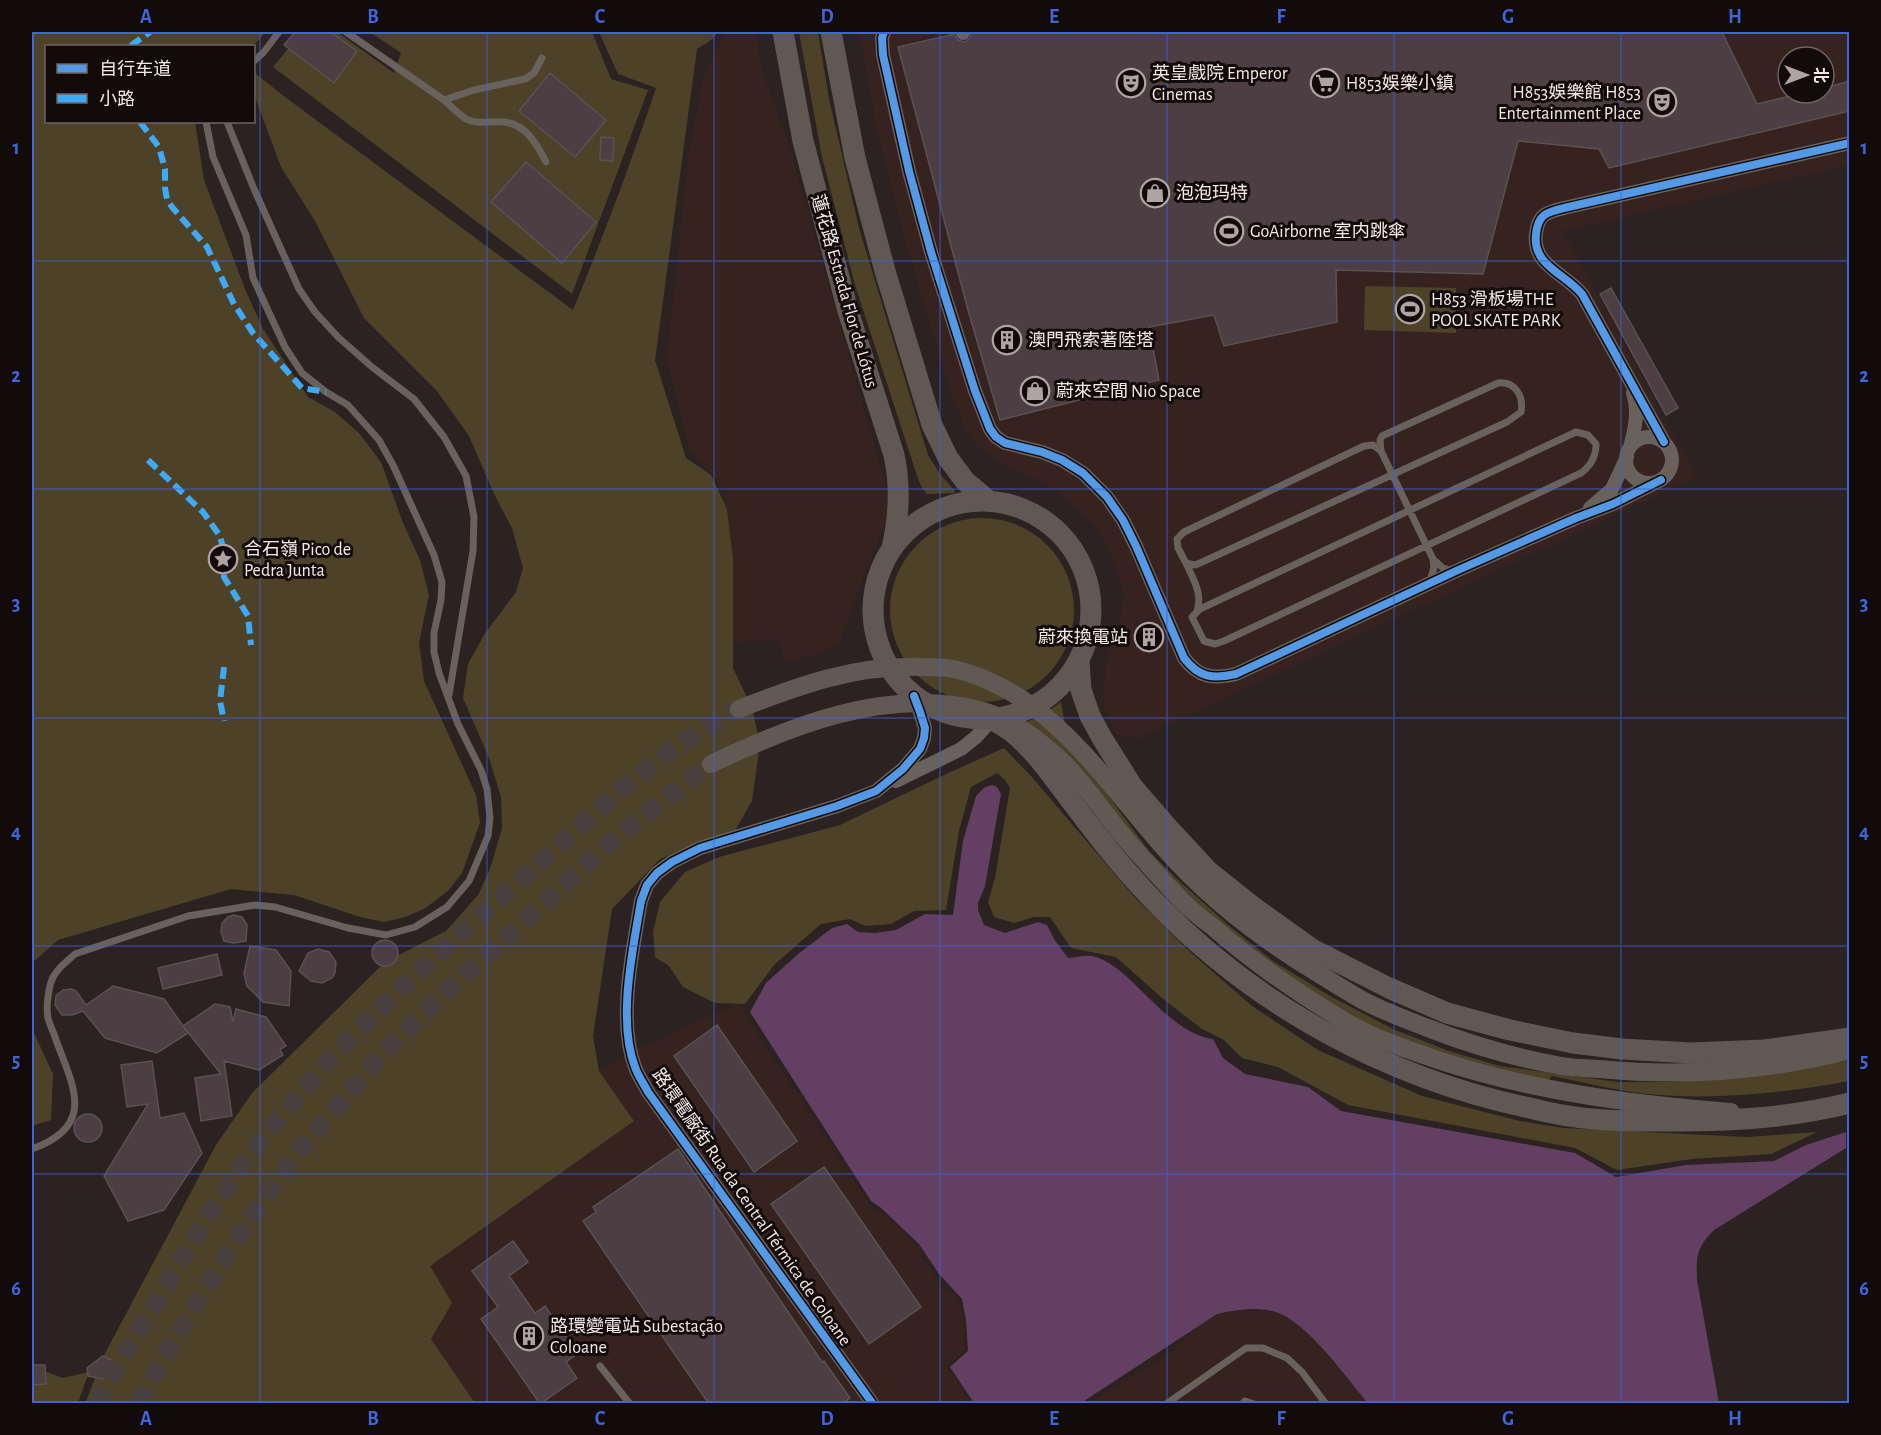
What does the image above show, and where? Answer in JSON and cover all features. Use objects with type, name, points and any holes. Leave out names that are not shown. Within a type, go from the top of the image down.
[{"type":"main road","name":"蓮花路 Estrada Flor de Lótus","points":[[783,32],[803,141],[848,311],[894,454],[899,477],[897,525],[892,549]]},
{"type":"main road","points":[[831,32],[855,158],[885,271],[932,424],[948,458],[965,481],[989,501]]},
{"type":"main road","points":[[989,501],[1022,508],[1051,525],[1073,550],[1087,580],[1091,614],[1085,647],[1079,661],[1056,691],[1043,702],[1016,714],[992,719],[964,717],[930,707],[914,696],[896,677],[879,643],[873,600],[877,582],[892,549],[902,536],[917,523],[935,512],[958,504],[989,501]]},
{"type":"main road","points":[[1079,661],[1081,690],[1090,716],[1102,738],[1132,786],[1208,871],[1312,949],[1389,988],[1447,1013],[1573,1044],[1691,1053],[1764,1050],[1850,1038]]},
{"type":"main road","points":[[739,709],[787,690],[863,669],[902,666],[939,667],[963,671],[991,681],[1024,700],[1046,717],[1102,772],[1166,850],[1200,885],[1247,926],[1290,956],[1366,1002],[1412,1022],[1495,1051],[1563,1066],[1630,1072],[1763,1067],[1819,1058],[1850,1050]]},
{"type":"main road","points":[[711,764],[744,748],[838,714],[908,703],[974,708],[994,715],[1023,731],[1055,755],[1093,796],[1142,858],[1185,904],[1265,969],[1348,1023],[1398,1047],[1459,1067],[1513,1082],[1563,1092],[1667,1107],[1735,1112],[1805,1112]]},
{"type":"main road","points":[[992,719],[1013,732],[1034,753],[1108,849],[1158,905],[1203,948],[1269,999],[1324,1032],[1394,1065],[1453,1088],[1507,1103],[1569,1116],[1628,1121],[1757,1120],[1850,1103]]},
{"type":"street","points":[[884,32],[883,55],[909,171],[952,321],[990,429],[1005,443],[1042,452],[1062,460],[1083,473],[1107,496],[1136,546],[1179,650],[1190,667],[1201,674],[1212,677],[1236,674],[1456,571],[1613,504],[1666,476],[1672,462],[1672,454],[1582,294],[1539,256],[1535,240],[1537,225],[1546,213],[1850,143]]},
{"type":"street","points":[[1576,518],[1596,504],[1611,489],[1628,452],[1636,428],[1636,416],[1635,397],[1626,374]]},
{"type":"street","points":[[1661,480],[1646,483],[1639,481],[1629,471],[1628,452],[1637,440],[1646,437],[1664,442]]},
{"type":"street","name":"路環電廠街 Rua da Central Térmica de Coloane","points":[[873,1404],[648,1092],[631,1052],[627,1030],[627,1002],[641,901],[647,885],[657,873],[672,862],[700,848],[837,806],[876,791],[903,769],[920,749],[925,728],[914,696]]},
{"type":"street","points":[[876,791],[961,749],[976,737],[992,719]]},
{"type":"lane","points":[[255,60],[279,32]]},
{"type":"lane","points":[[346,32],[444,100],[467,120],[517,125],[537,143],[546,162]]},
{"type":"lane","points":[[444,100],[474,90],[525,79],[534,72],[542,58]]},
{"type":"lane","points":[[32,1149],[52,1139],[69,1126],[75,1109],[74,1089],[48,1018],[48,1002],[51,980],[75,954],[188,916],[255,904],[275,907],[348,928],[386,935],[415,927],[447,907],[470,881],[488,836],[490,818],[487,789],[439,674],[434,652],[434,633],[441,600],[442,582],[434,555],[379,440],[348,405],[326,392],[302,373],[285,347],[253,278],[246,235],[213,157],[206,123]]},
{"type":"lane","points":[[226,123],[299,289],[315,312],[338,337],[414,399],[444,437],[466,476],[474,516],[473,551],[448,697]]},
{"type":"lane","points":[[1186,564],[1200,563],[1393,474],[1516,417],[1521,412],[1520,395],[1513,386],[1504,382],[1382,436],[1380,440],[1381,451],[1393,474],[1433,559],[1434,571],[1430,584]]},
{"type":"lane","points":[[1570,434],[1588,435],[1596,444],[1596,453],[1591,464],[1581,472],[1215,644],[1204,641],[1192,617],[1197,611],[1410,510],[1570,434]]},
{"type":"lane","points":[[1197,611],[1199,594],[1176,543],[1184,532],[1364,446],[1372,445],[1381,451]]},
{"type":"lane","points":[[1433,559],[1443,568],[1456,571]]},
{"type":"lane","points":[[1166,1404],[1246,1348],[1263,1348],[1287,1358],[1302,1372],[1326,1404]]},
{"type":"lane","points":[[600,1366],[630,1404]]},
{"type":"lane","points":[[1242,1404],[1245,1401],[1254,1404]]},
{"type":"shaded area","points":[[32,32],[266,32],[254,45],[45,45],[45,123],[195,123],[204,180],[245,289],[263,329],[308,397],[335,412],[359,433],[381,462],[403,523],[420,560],[429,595],[419,643],[424,681],[476,795],[480,823],[462,873],[449,890],[424,909],[405,917],[384,922],[360,917],[294,895],[231,889],[58,940],[32,963]]},
{"type":"shaded area","points":[[302,32],[337,32],[394,73],[401,53],[370,32],[592,32],[611,79],[648,90],[572,294],[273,67]]},
{"type":"shaded area","points":[[599,32],[717,32],[713,39],[697,49],[655,360],[686,458],[711,475],[727,509],[733,559],[733,668],[752,708],[760,744],[752,801],[733,834],[707,840],[660,859],[612,909],[593,1036],[599,1071],[634,1121],[430,1266],[452,1303],[431,1339],[475,1403],[85,1404],[103,1357],[216,1145],[252,1093],[385,962],[446,931],[478,895],[490,869],[502,828],[501,797],[489,758],[463,698],[468,664],[484,635],[516,592],[523,568],[512,528],[469,436],[437,391],[364,318],[315,221],[281,167],[255,97],[255,73],[573,310],[637,144],[656,88],[618,74]]},
{"type":"shaded area","points":[[724,32],[756,32],[762,69],[791,152],[892,507],[839,644],[786,663],[778,641],[726,642],[726,491],[690,451],[667,358],[688,157],[703,79]]},
{"type":"shaded area","points":[[799,32],[818,32],[829,99],[859,228],[928,455],[940,474],[955,491],[954,493],[927,494],[917,476],[855,285],[822,157]]},
{"type":"shaded area","points":[[859,32],[1849,32],[1849,165],[1563,231],[1697,477],[1138,739],[1115,733],[1104,708],[1105,666],[1119,629],[1123,592],[1113,559],[1096,526],[1064,497],[1042,481],[1012,471],[973,442],[964,426],[948,385],[878,137]]},
{"type":"shaded area","name":"H853 滑板場THE POOL SKATE PARK","points":[[1365,286],[1456,288],[1456,333],[1364,330]]},
{"type":"shaded area","points":[[982,518],[1017,525],[1047,545],[1067,575],[1074,610],[1067,645],[1047,675],[1017,695],[982,702],[947,695],[917,675],[897,645],[890,610],[897,575],[917,545],[947,525]]},
{"type":"shaded area","points":[[1061,702],[1066,730],[1078,755],[1149,851],[1177,879],[1273,961],[1330,996],[1393,1029],[1449,1051],[1500,1066],[1618,1082],[1672,1082],[1723,1078],[1784,1072],[1849,1060],[1849,1081],[1771,1093],[1691,1096],[1638,1093],[1551,1076],[1543,1094],[1499,1085],[1257,973],[1024,723],[1043,715]]},
{"type":"shaded area","points":[[1004,748],[1031,776],[1136,899],[1188,950],[1252,1006],[1318,1050],[1422,1096],[1520,1121],[1563,1128],[1747,1137],[1817,1132],[1771,1154],[1692,1159],[1617,1170],[1575,1148],[1348,1105],[1278,1067],[1242,1058],[1224,1040],[1202,1029],[1162,998],[1116,957],[1071,948],[1050,917],[1034,917],[1014,923],[994,917],[988,902],[995,878],[1010,788],[997,773],[971,787],[959,831],[946,910],[914,911],[891,924],[865,926],[850,919],[821,924],[774,965],[745,1004],[715,1003],[683,987],[669,966],[655,957],[653,932],[660,902],[685,872],[719,857],[840,825]]},
{"type":"shaded area","points":[[992,785],[997,787],[1001,794],[985,886],[978,903],[978,910],[984,925],[1005,933],[1038,922],[1047,925],[1068,958],[1093,956],[1112,965],[1175,1022],[1200,1036],[1213,1039],[1223,1058],[1245,1074],[1308,1087],[1341,1111],[1575,1153],[1616,1177],[1686,1165],[1774,1161],[1806,1145],[1846,1132],[1846,1148],[1714,1230],[1701,1247],[1697,1258],[1697,1280],[1719,1403],[1368,1403],[1324,1350],[1298,1325],[1272,1311],[1251,1309],[1217,1314],[1081,1403],[974,1403],[950,1367],[968,1351],[962,1299],[939,1274],[919,1244],[871,1201],[750,1012],[766,983],[832,928],[847,924],[858,932],[875,933],[896,930],[925,914],[953,915],[963,841],[976,796],[985,787]]},
{"type":"shaded area","points":[[738,1003],[869,1204],[892,1221],[914,1243],[935,1276],[958,1298],[964,1321],[965,1350],[947,1366],[971,1402],[475,1403],[431,1339],[430,1266],[634,1121],[599,1071],[631,1052]]},
{"type":"shaded area","points":[[32,1024],[53,1074],[51,1120],[32,1126]]},
{"type":"shaded area","points":[[1242,1309],[1273,1311],[1292,1320],[1308,1333],[1368,1403],[1088,1404],[1174,1350],[1197,1327],[1217,1314]]},
{"type":"shaded area","points":[[32,1367],[63,1378],[89,1372],[78,1403],[32,1404]]},
{"type":"building","points":[[295,32],[330,32],[357,51],[334,83],[284,45]]},
{"type":"building","points":[[972,32],[1722,32],[1757,104],[1776,99],[1776,105],[1836,105],[1836,85],[1850,81],[1850,111],[1609,168],[1599,149],[1518,141],[1483,274],[1336,270],[1337,322],[1224,346],[1214,315],[1149,327],[1159,380],[1000,420],[968,310],[898,47],[954,34],[958,40],[964,42],[970,38]]},
{"type":"building","points":[[550,73],[606,120],[575,157],[519,111]]},
{"type":"building","points":[[601,137],[614,138],[613,161],[600,160]]},
{"type":"building","points":[[526,162],[596,222],[562,263],[491,202]]},
{"type":"building","points":[[1611,288],[1678,408],[1666,415],[1600,294]]},
{"type":"building","name":"蔚來換電站","points":[[1158,625],[1163,638],[1139,647],[1134,635]]},
{"type":"building","points":[[233,915],[242,917],[247,925],[246,941],[233,943],[224,941],[221,932],[222,923]]},
{"type":"building","points":[[385,940],[395,943],[398,953],[395,963],[385,966],[375,963],[372,953],[375,943]]},
{"type":"building","points":[[250,946],[276,950],[291,971],[289,1006],[263,1002],[247,986],[244,973]]},
{"type":"building","points":[[318,949],[329,952],[336,962],[332,978],[322,983],[311,981],[299,971],[308,953]]},
{"type":"building","points":[[217,954],[222,975],[163,989],[158,968]]},
{"type":"building","points":[[113,986],[164,999],[188,1033],[157,1053],[105,1038],[83,1011],[72,1015],[62,1015],[55,1005],[56,996],[63,990],[76,991],[86,1005]]},
{"type":"building","points":[[215,1004],[230,1007],[233,1022],[236,1009],[266,1017],[286,1046],[280,1049],[283,1055],[259,1070],[224,1061],[232,1116],[201,1121],[195,1078],[221,1074],[183,1026]]},
{"type":"building","points":[[717,1025],[797,1141],[754,1172],[674,1056]]},
{"type":"building","points":[[152,1061],[160,1118],[184,1113],[202,1153],[164,1210],[128,1221],[104,1176],[148,1104],[127,1107],[121,1065]]},
{"type":"building","points":[[88,1114],[98,1118],[102,1128],[98,1138],[88,1142],[78,1138],[74,1128],[78,1118]]},
{"type":"building","points":[[678,1149],[822,1362],[824,1361],[850,1398],[842,1404],[709,1404],[583,1221],[596,1212],[593,1207]]},
{"type":"building","points":[[824,1167],[921,1307],[869,1344],[771,1204]]},
{"type":"building","name":"路環變電站 Subestação Coloane","points":[[513,1241],[528,1262],[509,1276],[535,1313],[545,1306],[578,1353],[566,1362],[577,1378],[540,1404],[481,1319],[498,1307],[472,1271]]},
{"type":"building","points":[[103,1356],[111,1360],[107,1375],[103,1379],[88,1376],[87,1368]]},
{"type":"building","points":[[32,1365],[45,1365],[46,1384],[32,1385]]},
{"type":"tunnel","points":[[97,1404],[207,1217],[273,1125],[332,1057],[406,983],[625,786],[671,750],[739,709]]},
{"type":"tunnel","points":[[138,1404],[180,1330],[236,1240],[293,1158],[376,1061],[436,1001],[618,836],[711,764]]},
{"type":"marked path","points":[[132,45],[150,32]]},
{"type":"marked path","points":[[141,123],[159,147],[165,169],[167,199],[207,247],[234,304],[253,333],[302,388],[326,392]]},
{"type":"marked path","points":[[148,460],[203,512],[220,536],[223,548],[224,577],[248,616],[251,645]]},
{"type":"marked path","points":[[224,667],[220,701],[224,721]]},
{"type":"cycle path","points":[[884,32],[883,55],[909,171],[931,252],[975,391],[990,429],[1005,443],[1042,452],[1062,460],[1083,473],[1107,497],[1123,520],[1136,546],[1184,658],[1195,670],[1213,676],[1236,674],[1456,571],[1613,504],[1661,480]]},
{"type":"cycle path","points":[[1664,442],[1582,294],[1551,268],[1539,254],[1536,234],[1541,218],[1558,209],[1850,143]]},
{"type":"cycle path","points":[[873,1404],[648,1092],[636,1070],[630,1048],[627,1028],[628,984],[641,901],[647,885],[657,873],[672,862],[700,848],[837,806],[876,791],[903,769],[920,749],[925,728],[914,696]]},
{"type":"place","name":"英皇戲院 Emperor Cinemas","points":[[1131,83]]},
{"type":"place","name":"H853娛樂小鎮","points":[[1325,83]]},
{"type":"place","name":"H853娛樂館 H853 Entertainment Place","points":[[1662,102]]},
{"type":"place","name":"泡泡玛特","points":[[1155,193]]},
{"type":"place","name":"GoAirborne 室内跳傘","points":[[1229,231]]},
{"type":"place","name":"H853 滑板場THE POOL SKATE PARK","points":[[1410,309]]},
{"type":"place","name":"澳門飛索著陸塔","points":[[1007,340]]},
{"type":"place","name":"蔚來空間 Nio Space","points":[[1035,391]]},
{"type":"place","name":"合石嶺 Pico de Pedra Junta","points":[[223,559]]},
{"type":"place","name":"蔚來換電站","points":[[1149,637]]},
{"type":"place","name":"路環變電站 Subestação Coloane","points":[[529,1336]]}]
